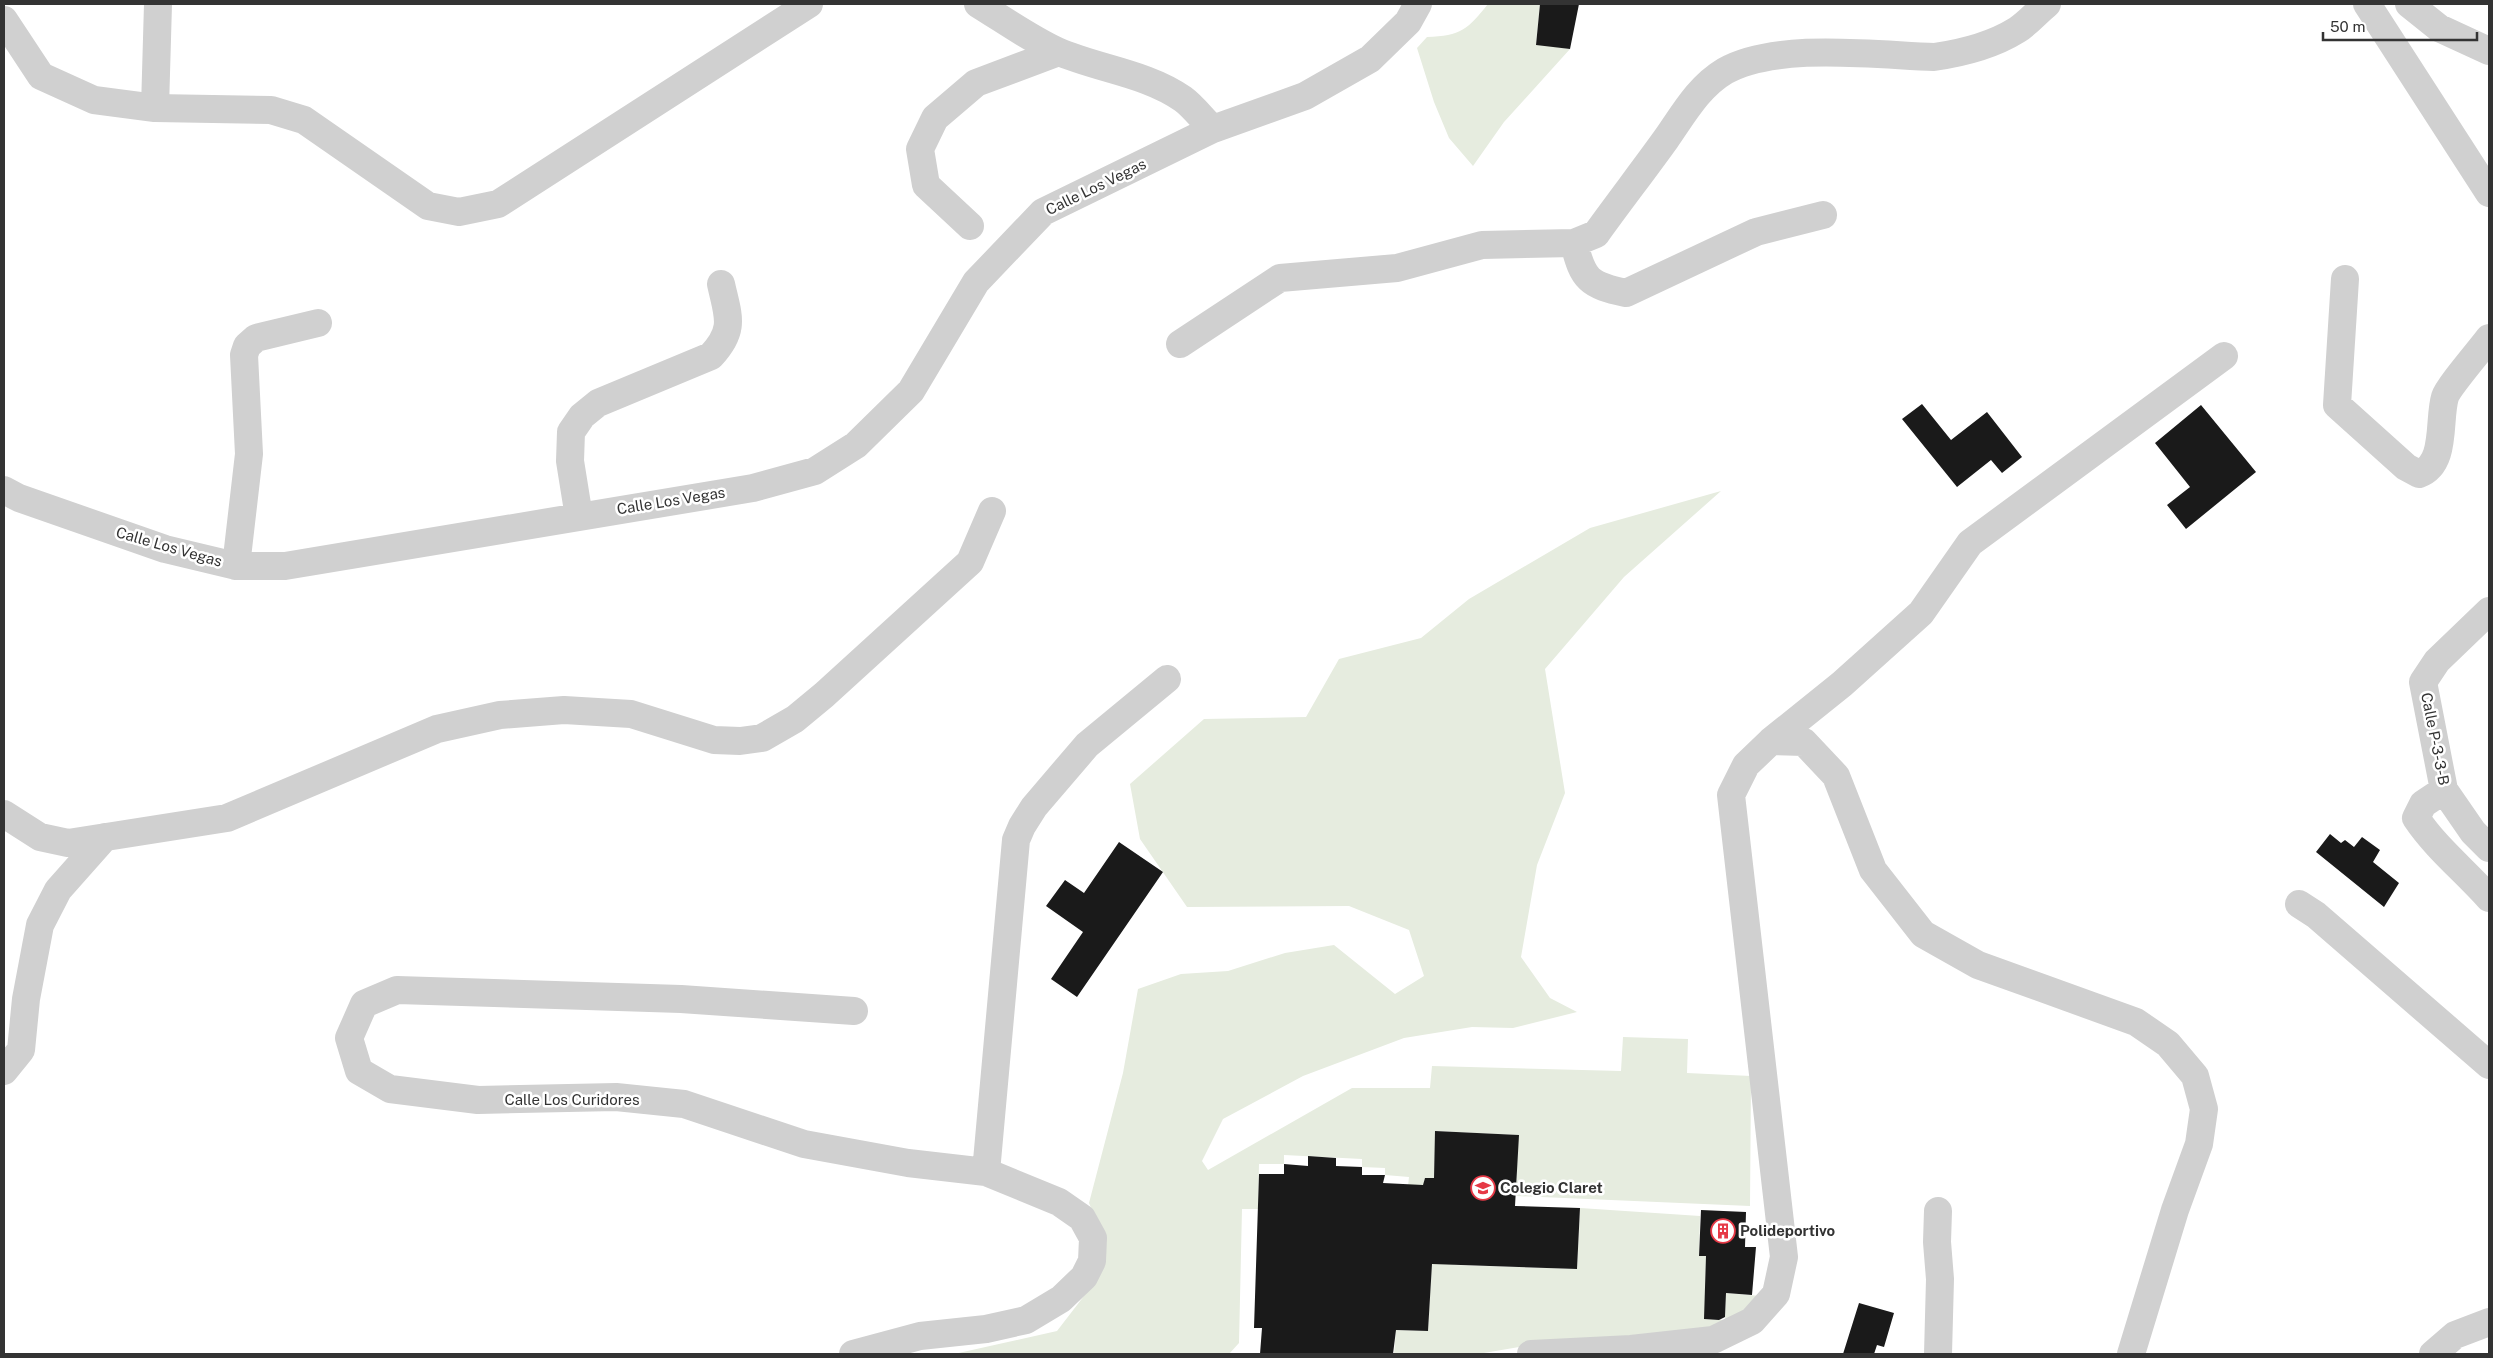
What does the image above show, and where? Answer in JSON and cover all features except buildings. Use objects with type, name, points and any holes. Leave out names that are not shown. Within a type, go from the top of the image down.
[{"type":"street","points":[[155,108],[158,4]]},
{"type":"street","points":[[4,20],[41,76],[94,100],[155,108],[271,110],[304,120],[428,206],[459,212],[498,204],[809,4]]},
{"type":"street","points":[[978,4],[1030,37],[1059,52],[1131,75],[1167,90],[1184,100],[1213,130]]},
{"type":"street","name":"Calle Los Vegas","points":[[4,490],[19,498],[165,549],[236,566],[285,566],[753,488],[815,471],[856,445],[912,391],[976,282],[1042,212],[1213,130],[1305,96],[1370,59],[1408,22],[1418,4]]},
{"type":"street","points":[[1180,344],[1280,278],[1397,268],[1482,245],[1574,243],[1596,234],[1701,89],[1726,71],[1764,58],[1809,53],[1934,57],[1952,54],[1980,46],[2017,30],[2047,4]]},
{"type":"street","points":[[2367,4],[2489,192]]},
{"type":"street","points":[[2409,4],[2439,28],[2489,51]]},
{"type":"street","points":[[970,226],[926,185],[920,149],[934,118],[976,83],[1059,52]]},
{"type":"street","points":[[1574,243],[1580,266],[1591,282],[1605,288],[1626,293],[1756,232],[1823,215]]},
{"type":"street","points":[[2345,279],[2337,405],[2406,467],[2419,474],[2426,471],[2435,460],[2445,395],[2489,338]]},
{"type":"street","points":[[579,517],[570,461],[571,432],[582,416],[598,403],[711,356],[723,343],[729,322],[720,284]]},
{"type":"street","points":[[236,566],[249,454],[244,355],[247,346],[256,338],[318,323]]},
{"type":"street","points":[[1531,1354],[1631,1348],[1714,1340],[1752,1321],[1776,1294],[1784,1257],[1731,795],[1746,765],[1771,741],[1842,684],[1921,613],[1970,542],[2224,356]]},
{"type":"street","points":[[4,814],[40,838],[68,843],[227,818],[437,729],[500,715],[564,710],[632,714],[714,740],[740,741],[762,738],[795,719],[824,695],[970,562],[992,511]]},
{"type":"street","name":"Calle P-3-3-B","points":[[2489,611],[2437,661],[2423,682],[2444,790],[2473,832],[2489,848]]},
{"type":"street","points":[[986,1172],[1016,840],[1034,807],[1087,745],[1167,679]]},
{"type":"street","points":[[1771,741],[1804,742],[1836,776],[1873,870],[1922,934],[1978,965],[2136,1022],[2168,1044],[2195,1076],[2204,1109],[2199,1144],[2175,1210],[2131,1354]]},
{"type":"street","points":[[2444,790],[2423,804],[2416,818],[2430,838],[2463,868],[2489,898]]},
{"type":"street","points":[[4,1071],[21,1050],[26,999],[40,925],[58,890],[105,837]]},
{"type":"street","points":[[2299,904],[2316,915],[2489,1064]]},
{"type":"street","name":"Calle Los Curidores","points":[[853,1354],[920,1336],[986,1329],[1026,1320],[1061,1299],[1084,1277],[1092,1260],[1092,1238],[1082,1218],[1060,1202],[986,1172],[908,1163],[804,1144],[684,1104],[616,1097],[478,1100],[390,1089],[359,1071],[349,1038],[364,1004],[397,990],[681,999],[854,1012]]},
{"type":"street","points":[[1938,1210],[1937,1242],[1940,1279],[1938,1354]]},
{"type":"street","points":[[2433,1354],[2455,1335],[2489,1322]]},
{"type":"shaded area","points":[[1488,4],[1540,4],[1536,44],[1570,49],[1504,122],[1473,166],[1449,138],[1434,102],[1417,48],[1427,37],[1448,35],[1463,29],[1475,20]]},
{"type":"shaded area","points":[[1721,491],[1624,577],[1545,669],[1565,793],[1537,865],[1521,957],[1550,998],[1577,1012],[1513,1028],[1472,1027],[1404,1038],[1303,1076],[1223,1119],[1202,1161],[1208,1170],[1352,1088],[1430,1088],[1432,1066],[1621,1071],[1623,1037],[1688,1039],[1687,1073],[1751,1076],[1750,1206],[1516,1196],[1518,1135],[1436,1131],[1434,1178],[1425,1178],[1422,1195],[1407,1195],[1409,1177],[1385,1175],[1385,1168],[1362,1167],[1362,1159],[1284,1155],[1284,1164],[1259,1164],[1258,1209],[1242,1209],[1239,1343],[1229,1354],[954,1354],[1057,1331],[1094,1283],[1104,1238],[1089,1203],[1123,1073],[1138,989],[1181,974],[1228,971],[1285,953],[1334,945],[1395,994],[1424,976],[1409,930],[1349,906],[1187,907],[1140,839],[1130,784],[1204,719],[1306,717],[1339,659],[1421,638],[1469,599],[1590,528]]},
{"type":"shaded area","points":[[1580,1208],[1700,1216],[1699,1255],[1706,1256],[1705,1319],[1725,1320],[1726,1293],[1761,1296],[1733,1332],[1525,1346],[1478,1354],[1394,1354],[1396,1330],[1428,1331],[1432,1255],[1455,1265],[1577,1269]]},
{"type":"place","name":"Colegio Claret","points":[[1483,1188]]},
{"type":"place","name":"Polideportivo","points":[[1723,1231]]}]
